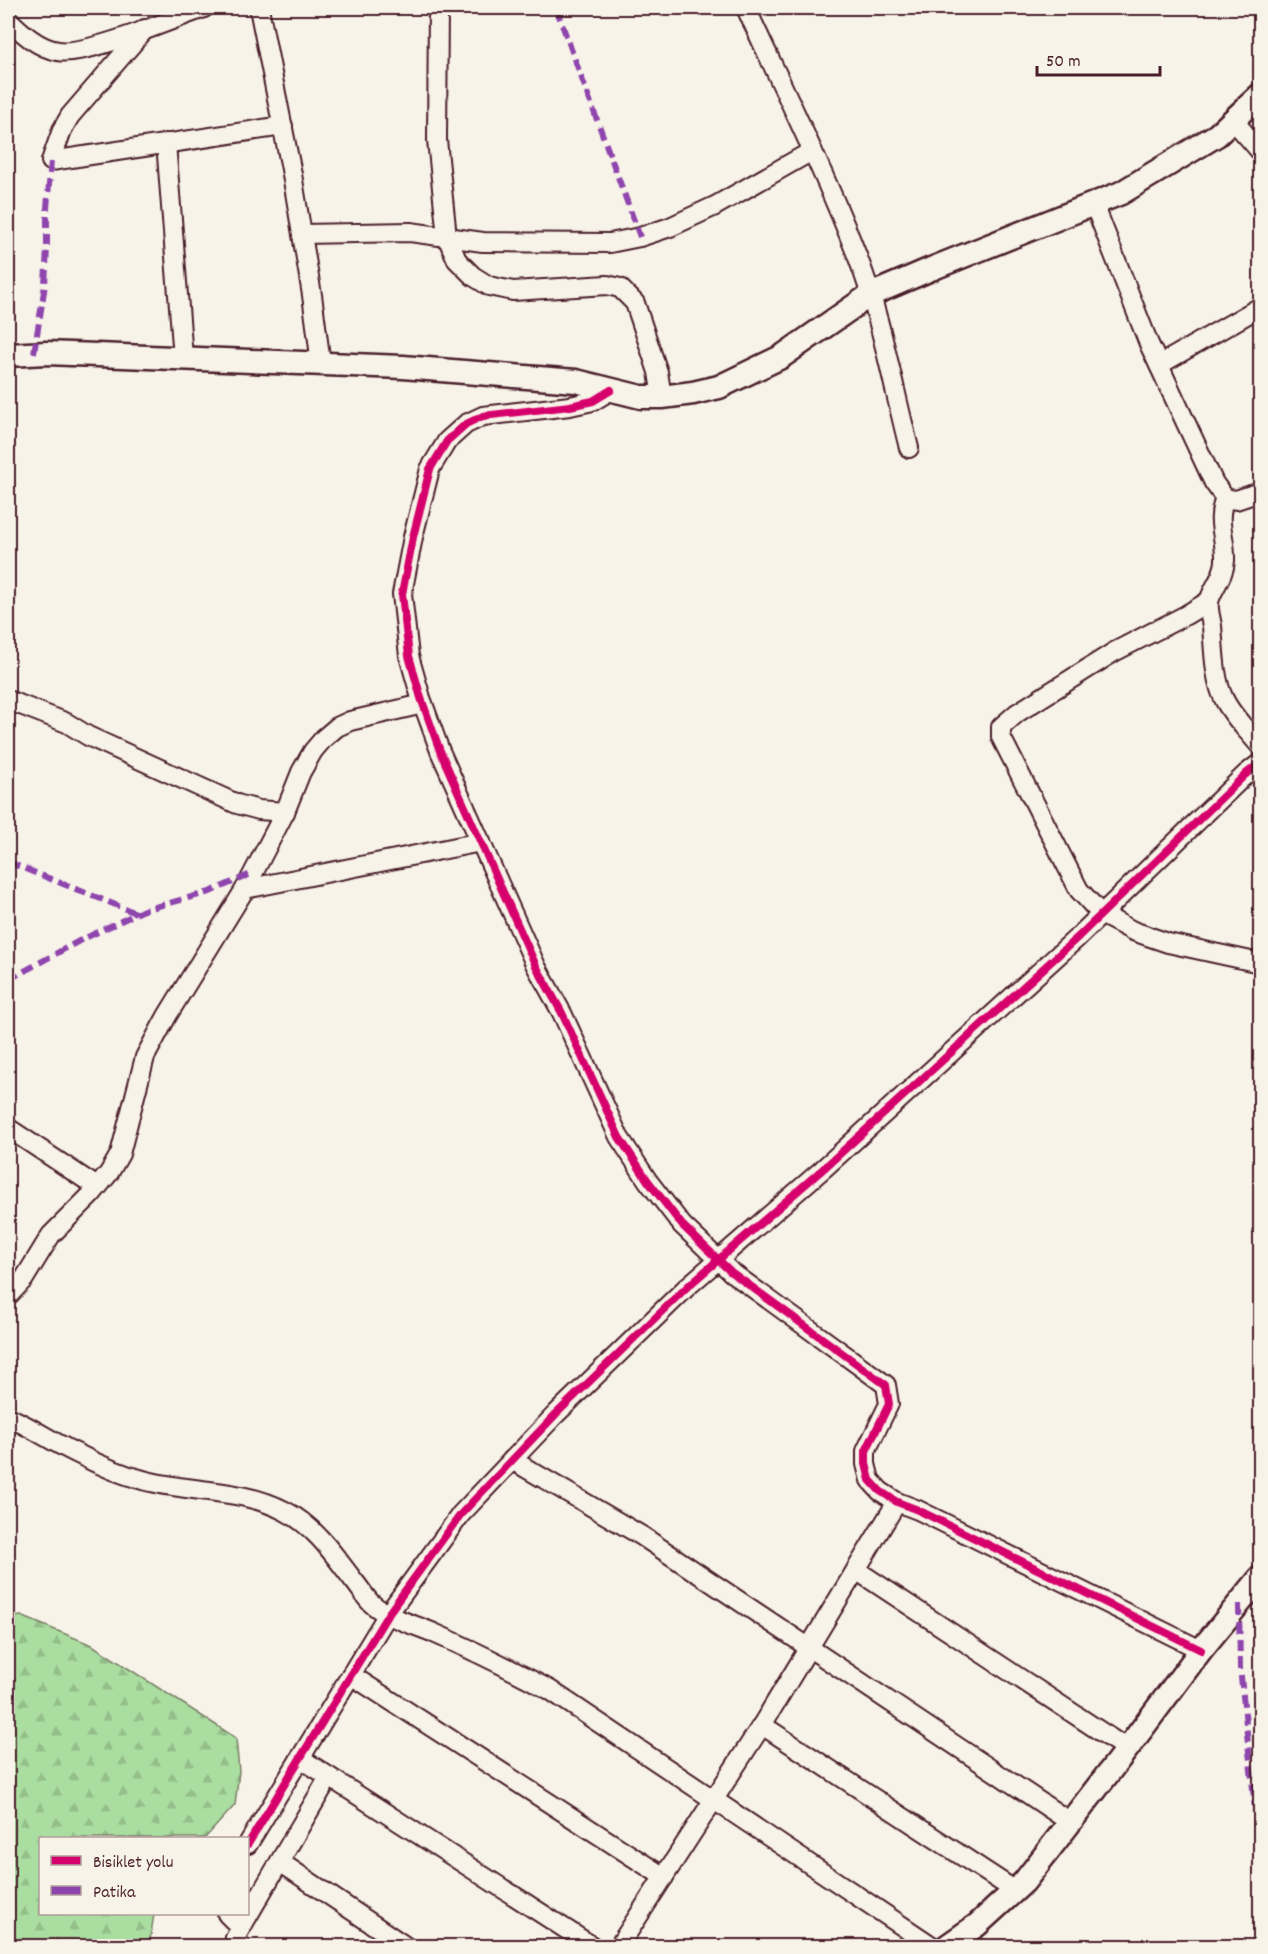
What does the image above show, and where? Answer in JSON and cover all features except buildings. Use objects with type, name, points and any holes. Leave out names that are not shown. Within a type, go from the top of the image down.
[{"type":"street","points":[[8,19],[24,35],[57,51],[72,51],[110,41],[204,8]]},
{"type":"street","points":[[259,8],[302,234],[321,364]]},
{"type":"street","points":[[438,8],[437,140],[447,237],[457,260],[473,276],[489,286],[513,291],[607,285],[620,288],[635,303],[658,372],[662,397]]},
{"type":"street","points":[[746,8],[858,258],[870,295],[909,448]]},
{"type":"street","points":[[145,28],[70,116],[62,130],[51,161],[283,126]]},
{"type":"street","points":[[8,355],[46,353],[403,368],[576,381],[641,397],[693,393],[719,387],[781,357],[870,295],[931,268],[1131,188],[1217,135],[1260,95]]},
{"type":"street","points":[[1233,120],[1260,151]]},
{"type":"street","points":[[166,144],[183,358]]},
{"type":"street","points":[[302,234],[410,232],[483,242],[610,243],[640,237],[670,227],[715,206],[812,151]]},
{"type":"street","points":[[1094,204],[1159,365],[1214,483],[1225,498],[1236,500],[1260,492]]},
{"type":"street","points":[[1159,365],[1260,307]]},
{"type":"street","points":[[611,390],[592,401],[570,406],[483,416],[466,424],[447,441],[430,469],[402,594],[409,656],[440,752],[536,966],[561,1013],[619,1137],[648,1181],[682,1225],[730,1272],[886,1385],[889,1404],[866,1451],[870,1480],[880,1491],[897,1502],[918,1510],[1201,1650]]},
{"type":"street","points":[[1225,498],[1219,512],[1225,562],[1221,579],[1209,602],[1114,652],[1017,713],[1001,727],[1001,737],[1079,890],[1101,914],[1133,931],[1168,943],[1260,963]]},
{"type":"street","points":[[1209,602],[1223,697],[1260,746]]},
{"type":"street","points":[[8,700],[67,723],[88,736],[237,804],[259,810],[285,812]]},
{"type":"street","points":[[8,1296],[24,1279],[51,1235],[98,1187],[120,1154],[145,1057],[167,1016],[244,889],[285,812],[301,772],[313,751],[337,727],[350,721],[423,704]]},
{"type":"street","points":[[249,1842],[388,1614],[461,1514],[556,1414],[687,1287],[832,1161],[1101,914],[1260,763]]},
{"type":"street","points":[[244,889],[481,842]]},
{"type":"street","points":[[8,1128],[98,1187]]},
{"type":"street","points":[[8,1417],[26,1424],[75,1453],[142,1480],[237,1495],[264,1502],[285,1511],[308,1526],[329,1548],[371,1603],[396,1619],[494,1660],[550,1690],[932,1947]]},
{"type":"street","points":[[512,1460],[642,1536],[1070,1822]]},
{"type":"street","points":[[619,1947],[762,1725],[897,1502]]},
{"type":"street","points":[[856,1570],[1127,1749]]},
{"type":"street","points":[[947,1947],[976,1925],[1023,1882],[1201,1650],[1260,1578]]},
{"type":"street","points":[[351,1675],[664,1877]]},
{"type":"street","points":[[762,1725],[1014,1890]]},
{"type":"street","points":[[300,1758],[592,1947]]},
{"type":"street","points":[[249,1915],[329,1777]]},
{"type":"street","points":[[280,1862],[405,1947]]},
{"type":"street","points":[[229,1915],[234,1921],[243,1925]]},
{"type":"street","points":[[241,1947],[235,1938],[249,1915]]},
{"type":"green space","points":[[21,1616],[92,1645],[236,1738],[239,1771],[235,1805],[206,1837],[39,1837],[39,1915],[154,1915],[149,1946],[8,1946],[8,1618]]},
{"type":"marked path","points":[[556,8],[640,237]]},
{"type":"marked path","points":[[34,353],[45,285],[51,161]]},
{"type":"marked path","points":[[8,862],[136,913]]},
{"type":"marked path","points":[[8,980],[79,941],[144,910],[210,892],[253,873]]},
{"type":"marked path","points":[[1239,1604],[1240,1668],[1256,1817]]},
{"type":"cycle path","points":[[611,390],[593,401],[570,406],[483,416],[466,424],[447,441],[430,469],[402,594],[409,656],[440,751],[536,966],[562,1013],[619,1137],[648,1181],[682,1225],[731,1272],[886,1385],[889,1404],[866,1451],[870,1480],[880,1491],[897,1502],[918,1510],[1201,1650]]},
{"type":"cycle path","points":[[249,1842],[388,1614],[461,1514],[556,1414],[687,1287],[823,1169],[1078,937],[1260,763]]}]
